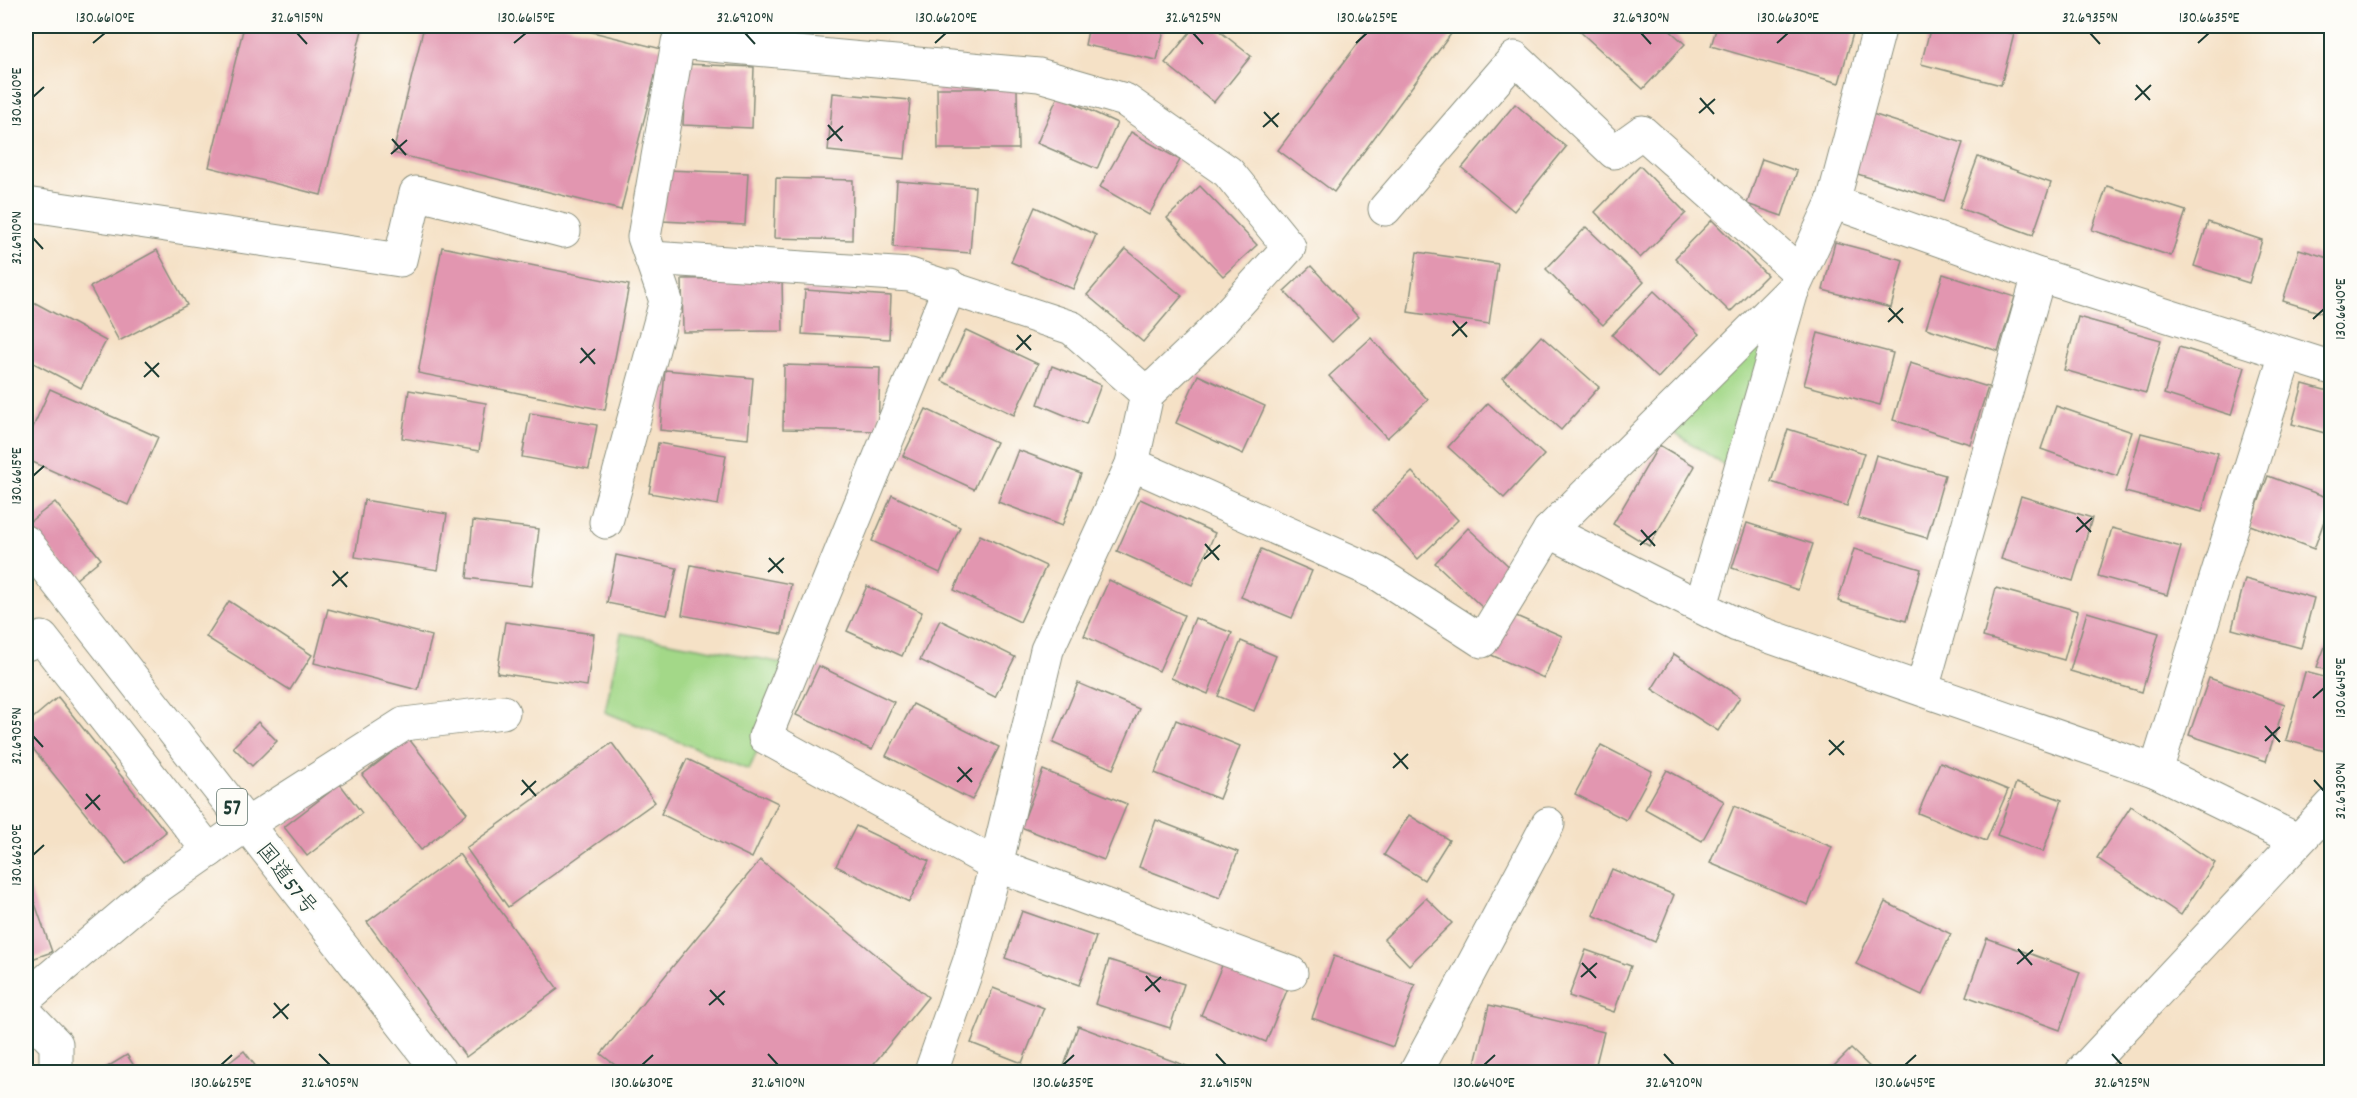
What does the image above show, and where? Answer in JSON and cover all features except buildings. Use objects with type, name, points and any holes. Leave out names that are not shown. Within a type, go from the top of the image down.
[{"type":"main road","points":[[1701,606],[1796,281],[1833,202],[1880,26]]},
{"type":"main road","points":[[606,522],[666,301],[644,237],[678,42],[1039,75],[1125,100],[1228,172],[1289,247],[1209,335],[1147,394],[1132,464],[1047,650],[996,864],[940,1070]]},
{"type":"main road","points":[[1385,209],[1515,58],[1614,152],[1642,132],[1796,281]]},
{"type":"main road","points":[[26,204],[400,260],[416,193],[564,231]]},
{"type":"main road","points":[[1833,202],[2039,275],[2331,368]]},
{"type":"main road","points":[[651,258],[910,275],[950,286],[1072,328],[1147,394]]},
{"type":"main road","points":[[1922,689],[2039,275]]},
{"type":"main road","points":[[1132,464],[1377,573],[1482,641],[1549,531],[1796,281]]},
{"type":"main road","points":[[950,286],[765,737],[996,864],[1291,973]]},
{"type":"main road","points":[[2156,771],[2286,354]]},
{"type":"main road","points":[[1549,531],[1737,625],[2156,771],[2297,840]]},
{"type":"main road","name":"国道57号","points":[[26,542],[440,1072]]},
{"type":"main road","points":[[26,644],[42,638],[209,851]]},
{"type":"main road","points":[[26,998],[153,890],[246,825],[404,724],[503,712]]},
{"type":"main road","points":[[2082,1072],[2331,805]]},
{"type":"main road","points":[[1416,1072],[1548,824]]},
{"type":"main road","points":[[26,1013],[56,1044],[56,1072]]},
{"type":"green space","points":[[1793,289],[1739,475],[1657,421]]},
{"type":"green space","points":[[621,633],[794,665],[749,770],[605,712]]}]
